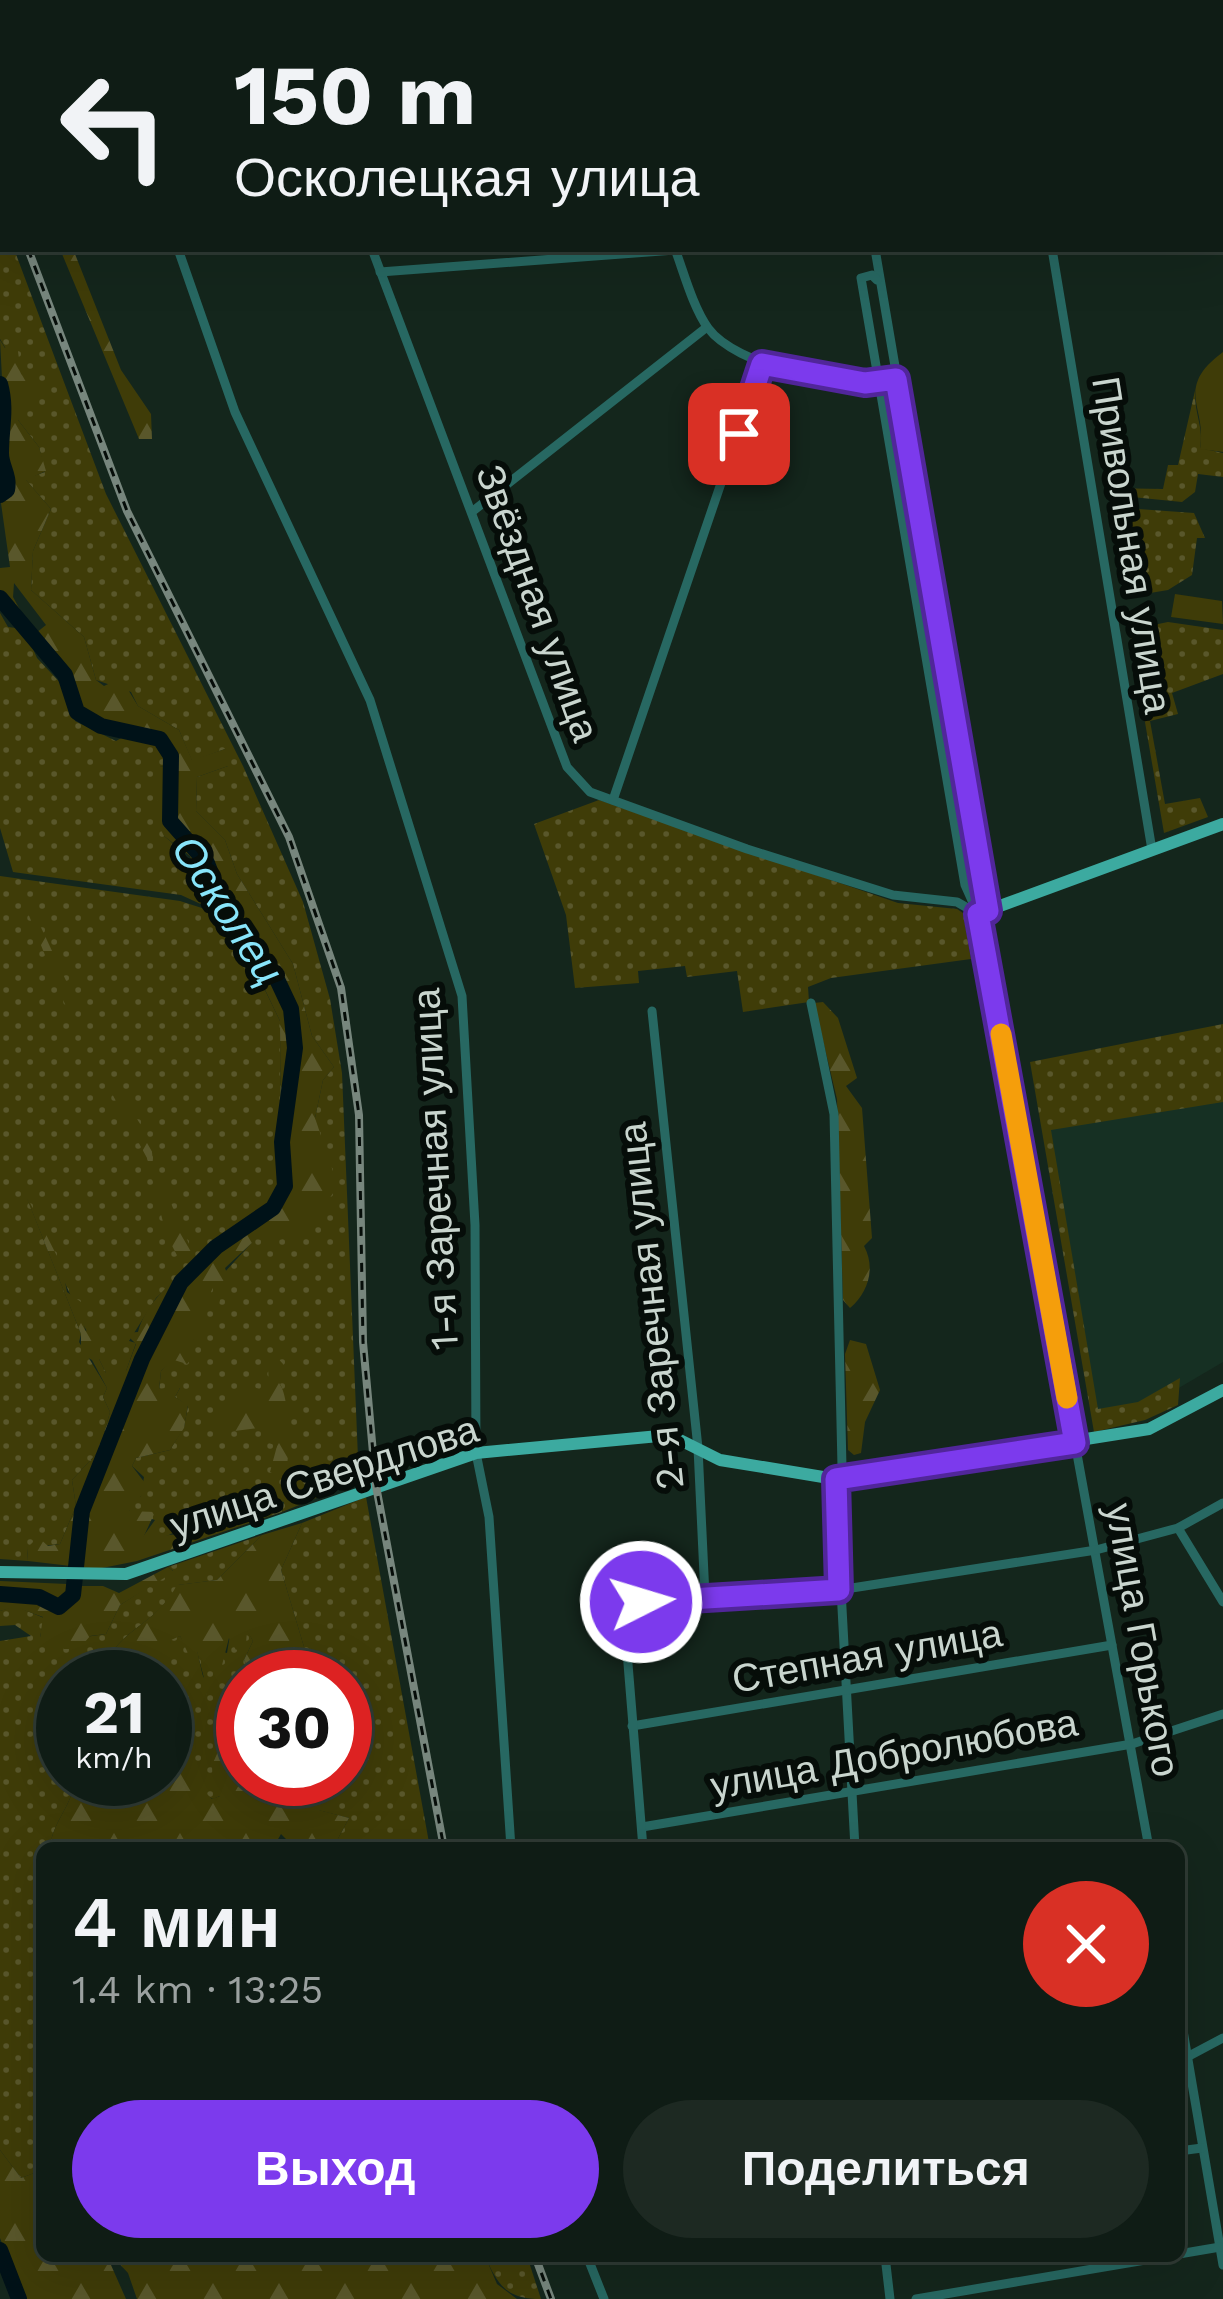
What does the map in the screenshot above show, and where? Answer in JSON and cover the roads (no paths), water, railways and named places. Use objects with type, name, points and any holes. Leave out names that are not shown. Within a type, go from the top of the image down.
[{"type":"main road","points":[[1075,1443],[983,912],[1223,824]]},
{"type":"main road","name":"улица Свердлова","points":[[0,1572],[126,1574],[476,1454],[670,1435],[720,1460],[836,1479],[1149,1429],[1223,1390]]},
{"type":"street","name":"1-я Заречная улица","points":[[179,252],[235,412],[370,700],[463,996],[475,1225],[476,1454],[489,1517],[511,1842]]},
{"type":"street","name":"Звёздная улица","points":[[373,252],[567,767],[590,791],[613,800],[893,895],[957,902],[983,912]]},
{"type":"street","points":[[380,272],[637,252]]},
{"type":"street","points":[[676,252],[707,327],[732,350],[762,364],[879,382],[896,379]]},
{"type":"street","points":[[875,252],[983,912]]},
{"type":"street","name":"Привольная улица","points":[[1052,252],[1152,850]]},
{"type":"street","points":[[880,282],[872,274],[861,278],[964,885],[983,912]]},
{"type":"street","points":[[473,512],[707,327]]},
{"type":"street","points":[[613,800],[762,364]]},
{"type":"street","points":[[811,1003],[834,1114],[842,1467],[836,1479],[839,1590],[855,1842]]},
{"type":"street","name":"2-я Заречная улица","points":[[652,1011],[698,1448],[704,1596]]},
{"type":"street","name":"улица Горького","points":[[1075,1443],[1146,1842]]},
{"type":"street","points":[[643,1842],[625,1627],[641,1602],[839,1590],[1096,1550],[1178,1528],[1223,1502]]},
{"type":"street","points":[[1178,1528],[1223,1602]]},
{"type":"street","name":"Степная улица","points":[[632,1726],[1112,1645]]},
{"type":"street","name":"улица Добролюбова","points":[[642,1827],[1132,1744],[1223,1714]]},
{"type":"street","points":[[1189,2056],[1223,2038]]},
{"type":"street","points":[[1185,2047],[1223,2266]]},
{"type":"street","points":[[1185,2150],[1202,2148]]},
{"type":"street","points":[[1185,2253],[1220,2248]]},
{"type":"street","points":[[589,2262],[604,2299]]},
{"type":"street","points":[[886,2262],[890,2299]]},
{"type":"street","points":[[916,2299],[1134,2262]]},
{"type":"waterway","name":"Осколец","points":[[0,384],[1,453],[8,485],[0,495]]},
{"type":"waterway","name":"Осколец","points":[[0,598],[65,675],[77,712],[101,726],[160,739],[171,756],[170,821],[207,863],[223,905],[274,973],[291,1009],[295,1048],[282,1142],[285,1186],[273,1208],[216,1247],[181,1282],[142,1359],[82,1511],[73,1595],[59,1607],[39,1597],[0,1594]]},
{"type":"waterway","name":"Осколец","points":[[0,2250],[19,2299]]},
{"type":"railway","points":[[29,252],[127,511],[289,837],[341,988],[359,1115],[363,1342],[376,1486],[443,1842]]},
{"type":"railway","points":[[537,2262],[551,2299]]}]
